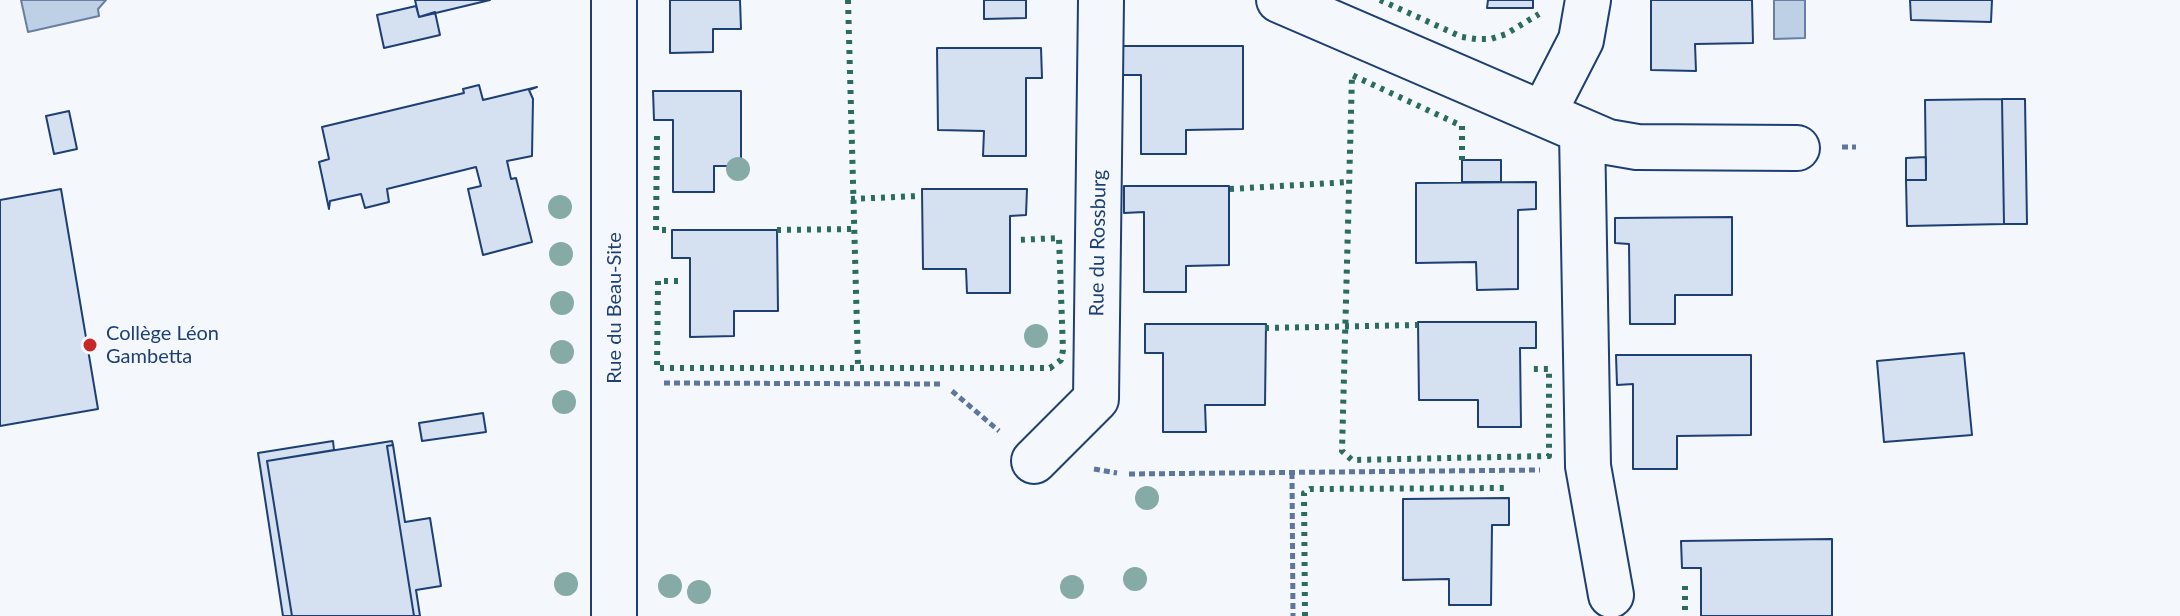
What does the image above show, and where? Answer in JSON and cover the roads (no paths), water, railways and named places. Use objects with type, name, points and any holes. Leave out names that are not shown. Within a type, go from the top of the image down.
[{"type":"street","name":"Rue du Beau-Site","points":[[614,0],[614,616]]},
{"type":"street","name":"Rue du Rossburg","points":[[1034,461],[1096,399],[1101,0]]},
{"type":"street","points":[[1279,0],[1608,142],[1637,147],[1797,148]]},
{"type":"street","points":[[1588,0],[1562,123],[1588,466],[1611,595]]},
{"type":"water","points":[[21,0],[106,0],[98,9],[99,16],[28,32]]},
{"type":"water","points":[[1774,0],[1805,0],[1805,38],[1774,39]]},
{"type":"place","name":"Collège Léon Gambetta","points":[[90,345]]}]
